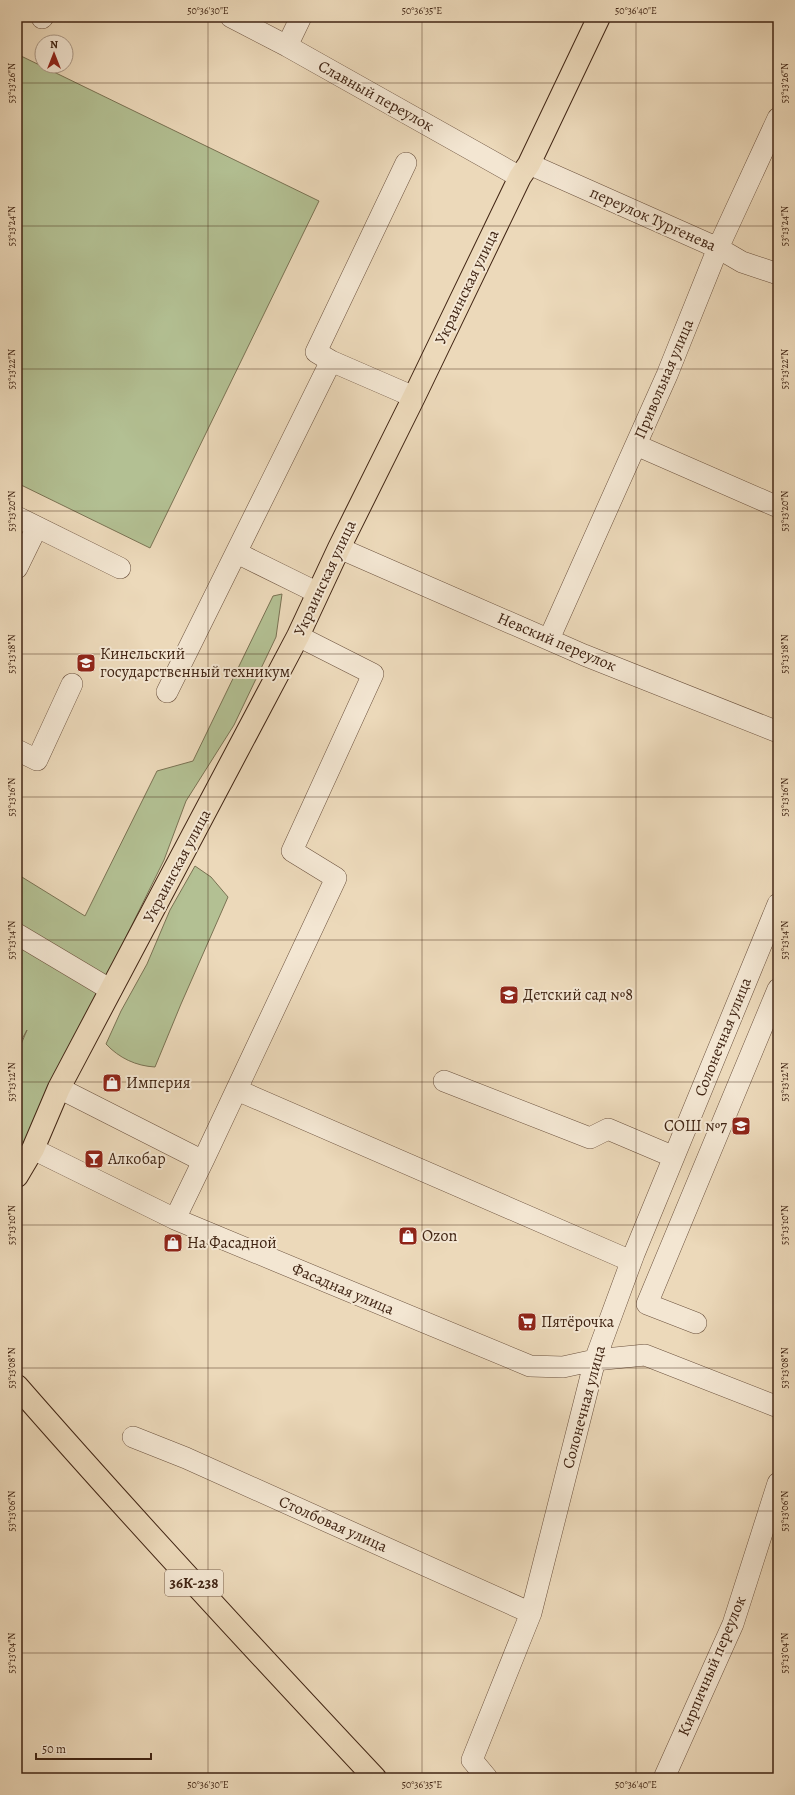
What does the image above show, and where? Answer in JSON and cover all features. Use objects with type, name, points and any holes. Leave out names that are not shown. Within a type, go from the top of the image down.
[{"type":"main road","name":"Украинская улица","points":[[17,1176],[33,1149],[60,1088],[298,636],[339,548],[599,17]]},
{"type":"main road","name":"36К-238","points":[[17,1386],[81,1459],[375,1778]]},
{"type":"street","name":"Славный переулок","points":[[232,17],[524,170]]},
{"type":"street","points":[[287,46],[301,17]]},
{"type":"street","name":"Привольная улица","points":[[549,639],[667,375],[718,248],[778,118]]},
{"type":"street","points":[[406,163],[316,352],[331,361],[414,397]]},
{"type":"street","name":"переулок Тургенева","points":[[524,170],[718,248],[742,262],[778,274]]},
{"type":"street","points":[[167,692],[331,361]]},
{"type":"street","points":[[636,445],[778,507]]},
{"type":"street","points":[[17,517],[120,568]]},
{"type":"street","points":[[17,568],[37,526]]},
{"type":"street","name":"Невский переулок","points":[[339,548],[584,655],[778,732]]},
{"type":"street","points":[[237,553],[318,593]]},
{"type":"street","points":[[175,1219],[336,878],[292,851],[373,674],[298,636]]},
{"type":"street","points":[[17,750],[37,760],[72,684]]},
{"type":"street","name":"Солонечная улица","points":[[487,1778],[472,1760],[531,1613],[595,1360],[631,1261],[674,1157],[772,935],[778,904]]},
{"type":"street","points":[[17,934],[112,990]]},
{"type":"street","points":[[696,1323],[647,1304],[778,989]]},
{"type":"street","points":[[444,1081],[590,1138],[608,1129],[674,1157]]},
{"type":"street","points":[[60,1088],[203,1161]]},
{"type":"street","points":[[237,1090],[631,1261]]},
{"type":"street","name":"Фасадная улица","points":[[33,1149],[175,1219],[530,1366],[563,1367],[595,1360],[645,1354],[778,1407]]},
{"type":"street","name":"Столбовая улица","points":[[133,1437],[186,1458],[531,1613]]},
{"type":"street","name":"Кирпичный переулок","points":[[664,1778],[733,1624],[778,1483]]},
{"type":"green space","points":[[21,56],[34,62],[34,74],[58,74],[319,201],[150,548],[17,483],[17,64]]},
{"type":"green space","points":[[282,594],[276,637],[234,725],[186,801],[164,860],[17,1158],[17,1054],[27,1030],[17,1048],[17,874],[85,916],[157,771],[193,761],[273,596]]},
{"type":"green space","points":[[195,866],[211,877],[228,897],[155,1067],[141,1065],[122,1057],[106,1044],[121,1011],[147,964],[170,910]]},
{"type":"place","name":"Кинельский государственный техникум","points":[[86,663]]},
{"type":"place","name":"Детский сад №8","points":[[509,995]]},
{"type":"place","name":"Империя","points":[[112,1083]]},
{"type":"place","name":"СОШ №7","points":[[741,1126]]},
{"type":"place","name":"Алкобар","points":[[94,1159]]},
{"type":"place","name":"Ozon","points":[[408,1236]]},
{"type":"place","name":"На Фасадной","points":[[173,1243]]},
{"type":"place","name":"Пятёрочка","points":[[527,1322]]}]
